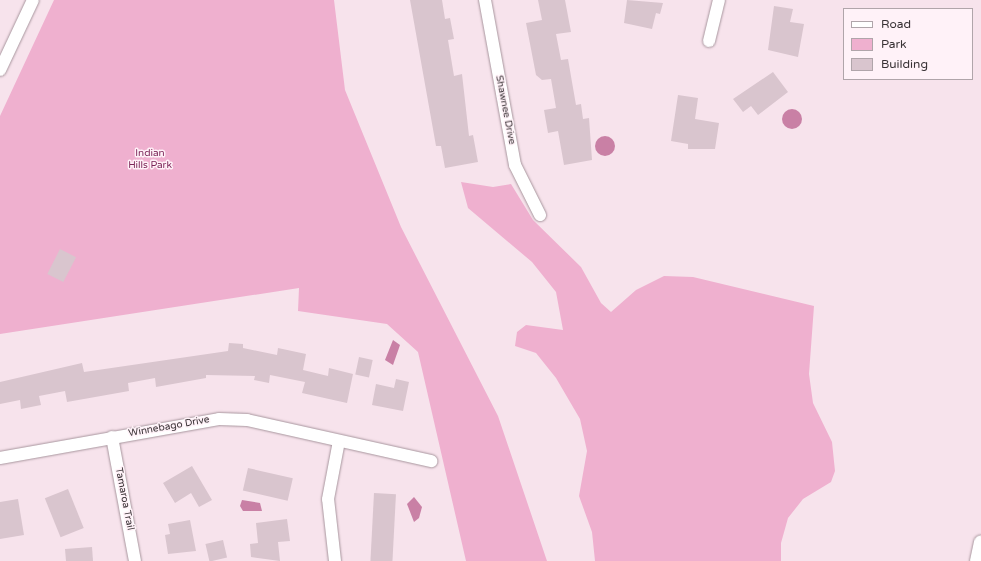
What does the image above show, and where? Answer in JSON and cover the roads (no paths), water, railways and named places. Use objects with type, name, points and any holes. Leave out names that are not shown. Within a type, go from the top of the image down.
[{"type":"street","points":[[0,70],[33,0]]},
{"type":"street","name":"Shawnee Drive","points":[[484,0],[515,165],[540,215]]},
{"type":"street","points":[[709,41],[718,0]]},
{"type":"street","name":"Winnebago Drive","points":[[0,458],[219,419],[247,420],[431,462]]},
{"type":"street","name":"Tamaroa Trail","points":[[112,437],[135,561]]},
{"type":"street","points":[[335,561],[328,499],[339,442]]},
{"type":"street","points":[[977,561],[981,542]]},
{"type":"park label","name":"Indian Hills Park","points":[[150,158]]}]
